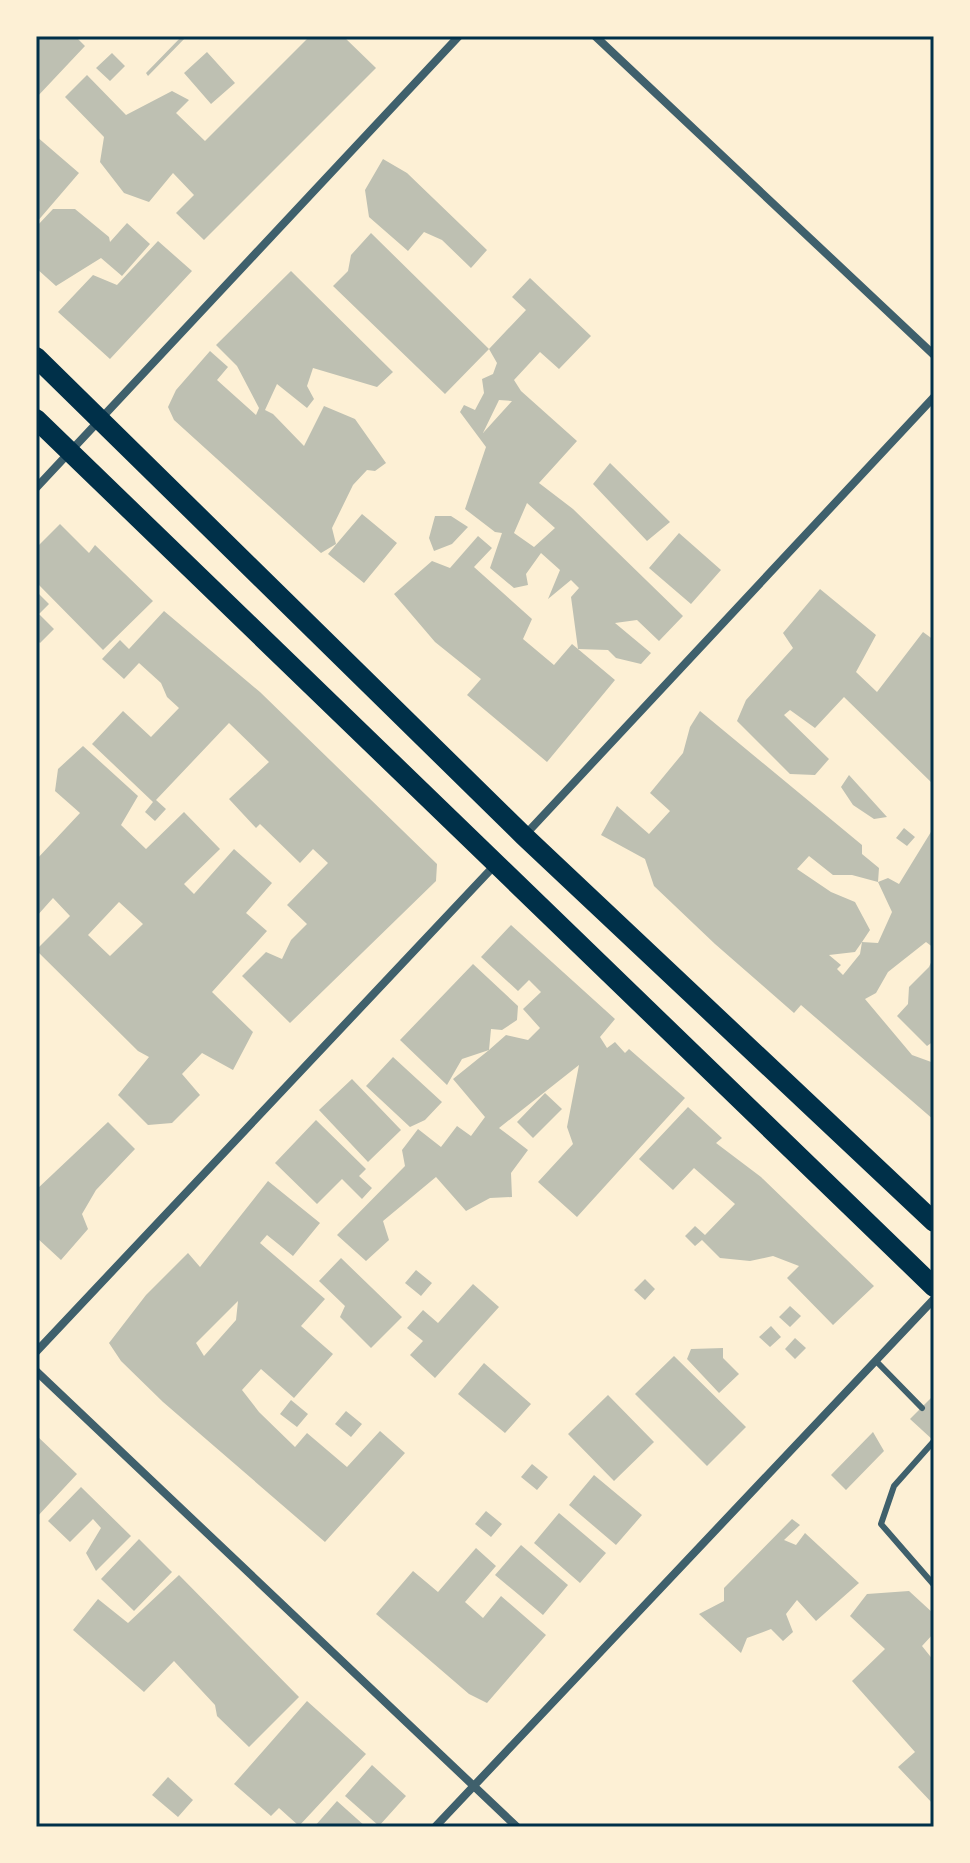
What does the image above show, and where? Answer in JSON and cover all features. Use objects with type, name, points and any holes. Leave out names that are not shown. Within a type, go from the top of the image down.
[{"type":"main road","points":[[36,357],[524,836],[934,1222]]},
{"type":"main road","points":[[36,419],[934,1287]]},
{"type":"street","points":[[36,488],[459,36]]},
{"type":"street","points":[[595,36],[934,355]]},
{"type":"street","points":[[524,836],[934,397]]},
{"type":"street","points":[[36,1352],[495,865]]},
{"type":"street","points":[[435,1827],[934,1299]]},
{"type":"street","points":[[36,1371],[517,1827]]},
{"type":"lane","points":[[876,1361],[922,1408]]},
{"type":"lane","points":[[934,1441],[894,1486],[881,1524],[934,1585]]},
{"type":"building","points":[[36,36],[75,36],[85,46],[36,98]]},
{"type":"building","points":[[182,36],[187,36],[148,76],[146,73]]},
{"type":"building","points":[[310,36],[343,36],[376,68],[204,240],[176,213],[194,195],[173,173],[149,202],[124,193],[100,162],[104,137],[65,97],[87,75],[126,115],[172,91],[189,100],[176,113],[205,141]]},
{"type":"building","points":[[207,52],[235,83],[211,104],[184,73]]},
{"type":"building","points":[[112,53],[125,66],[110,81],[96,68]]},
{"type":"building","points":[[36,136],[79,173],[36,223]]},
{"type":"building","points":[[383,159],[407,173],[487,250],[471,268],[442,240],[424,232],[408,251],[369,217],[365,190]]},
{"type":"building","points":[[53,209],[75,209],[109,237],[110,242],[127,223],[150,244],[122,276],[101,258],[56,286],[36,268],[36,227]]},
{"type":"building","points":[[371,233],[489,349],[445,394],[333,286],[348,271],[351,255]]},
{"type":"building","points":[[158,241],[192,271],[110,359],[58,312],[93,275],[117,285]]},
{"type":"building","points":[[291,271],[393,372],[377,387],[313,368],[307,386],[314,399],[307,408],[277,384],[265,410],[273,414],[304,446],[324,406],[355,419],[386,463],[375,471],[367,470],[353,485],[332,528],[336,544],[321,553],[174,420],[168,407],[176,390],[210,351],[228,367],[217,380],[256,415],[259,408],[237,366],[216,345]]},
{"type":"building","points":[[530,278],[591,336],[559,369],[540,352],[514,380],[521,391],[577,441],[539,483],[573,509],[683,616],[659,641],[637,620],[615,623],[651,653],[641,664],[616,658],[608,650],[578,649],[571,597],[579,588],[571,580],[548,599],[560,570],[541,553],[526,574],[528,585],[514,588],[490,568],[502,533],[495,532],[465,509],[486,447],[460,412],[464,405],[475,410],[484,393],[482,379],[493,374],[497,363],[489,349],[526,310],[512,297]],"holes":[[[499,400],[512,401],[483,433]],[[527,503],[555,528],[534,547],[514,533]]]},
{"type":"building","points":[[610,463],[670,522],[647,541],[593,484]]},
{"type":"building","points":[[362,514],[397,543],[364,583],[328,554]]},
{"type":"building","points":[[435,516],[451,516],[468,527],[452,544],[434,551],[429,538]]},
{"type":"building","points":[[60,524],[89,553],[95,545],[153,601],[103,650],[36,582],[36,548]]},
{"type":"building","points":[[679,533],[721,570],[691,604],[649,568]]},
{"type":"building","points":[[478,536],[492,548],[474,567],[532,619],[523,639],[554,665],[572,644],[615,680],[547,762],[467,695],[481,679],[435,642],[394,594],[432,561],[450,568]]},
{"type":"building","points":[[820,589],[876,635],[856,672],[877,692],[923,632],[934,640],[934,785],[844,697],[815,728],[790,710],[784,715],[829,759],[815,775],[790,774],[737,721],[746,700],[793,648],[783,633]]},
{"type":"building","points":[[36,591],[49,604],[39,614],[54,629],[40,643],[36,639]]},
{"type":"building","points":[[164,611],[260,692],[437,864],[436,881],[290,1023],[242,976],[266,952],[282,959],[291,940],[307,924],[287,905],[328,863],[313,849],[300,863],[260,824],[256,828],[229,799],[269,762],[229,723],[156,800],[166,809],[155,821],[145,812],[153,802],[92,744],[123,711],[151,737],[179,708],[167,697],[161,683],[139,663],[124,679],[102,659],[120,640],[129,649]]},
{"type":"building","points":[[700,711],[862,845],[862,854],[879,868],[878,882],[888,878],[899,884],[934,827],[934,948],[926,942],[888,972],[876,993],[865,999],[912,1055],[934,1063],[934,1120],[801,1005],[794,1013],[715,944],[654,886],[645,859],[601,835],[617,806],[649,834],[670,811],[650,793],[683,753],[690,727]],"holes":[[[809,856],[833,875],[852,875],[878,882],[892,912],[878,943],[862,942],[870,930],[855,902],[831,892],[797,869]],[[862,942],[860,954],[843,975],[837,969],[841,965],[829,955],[855,952]]]},
{"type":"building","points":[[83,746],[138,796],[121,825],[146,849],[184,812],[220,849],[184,884],[194,894],[234,849],[272,883],[246,913],[267,931],[212,992],[253,1032],[233,1070],[202,1053],[182,1074],[200,1095],[172,1123],[148,1125],[118,1095],[149,1057],[138,1051],[36,950],[70,916],[53,898],[36,917],[36,860],[80,813],[55,791],[58,769]],"holes":[[[119,902],[143,924],[110,956],[88,935]]]},
{"type":"building","points":[[849,775],[887,817],[874,819],[853,805],[841,787]]},
{"type":"building","points":[[904,828],[915,837],[907,846],[896,838]]},
{"type":"building","points":[[511,925],[615,1019],[600,1037],[607,1048],[615,1042],[625,1053],[629,1049],[685,1098],[577,1217],[538,1182],[573,1144],[567,1127],[579,1065],[499,1128],[528,1150],[511,1173],[512,1197],[490,1198],[466,1211],[436,1177],[383,1221],[389,1240],[366,1261],[337,1235],[405,1166],[402,1150],[418,1129],[441,1147],[457,1126],[471,1136],[485,1117],[453,1079],[506,1035],[528,1040],[540,1028],[523,1009],[541,992],[529,980],[518,991],[481,957]]},
{"type":"building","points":[[934,956],[934,1041],[927,1046],[897,1016],[908,1004],[909,987],[929,967]]},
{"type":"building","points":[[473,964],[518,1006],[517,1020],[502,1030],[491,1029],[489,1050],[462,1059],[447,1085],[400,1040]]},
{"type":"building","points":[[393,1057],[442,1102],[425,1120],[410,1127],[366,1086]]},
{"type":"building","points":[[352,1079],[401,1130],[368,1162],[319,1110]]},
{"type":"building","points":[[545,1093],[562,1109],[533,1138],[517,1122]]},
{"type":"building","points":[[688,1107],[722,1138],[716,1143],[761,1177],[874,1286],[833,1325],[787,1278],[799,1266],[773,1256],[750,1261],[720,1258],[702,1240],[695,1246],[685,1236],[695,1226],[705,1235],[735,1204],[694,1168],[673,1190],[639,1159]]},
{"type":"building","points":[[316,1120],[366,1169],[359,1176],[372,1188],[362,1199],[342,1179],[317,1204],[275,1163]]},
{"type":"building","points":[[108,1122],[135,1149],[96,1190],[82,1214],[88,1229],[61,1260],[36,1237],[36,1190]]},
{"type":"building","points":[[268,1181],[320,1223],[293,1256],[267,1235],[260,1243],[325,1299],[301,1326],[333,1354],[294,1398],[261,1369],[242,1390],[259,1412],[295,1447],[307,1433],[347,1467],[380,1431],[405,1453],[325,1542],[163,1402],[121,1361],[109,1343],[146,1295],[188,1253],[200,1267]],"holes":[[[238,1301],[236,1320],[204,1356],[196,1343]]]},
{"type":"building","points":[[341,1258],[402,1317],[371,1348],[340,1317],[345,1306],[319,1281]]},
{"type":"building","points":[[416,1270],[432,1283],[421,1296],[405,1283]]},
{"type":"building","points":[[645,1279],[655,1289],[645,1300],[634,1290]]},
{"type":"building","points":[[473,1284],[499,1307],[435,1378],[410,1355],[423,1341],[407,1328],[423,1310],[438,1323]]},
{"type":"building","points":[[790,1306],[801,1316],[790,1327],[779,1317]]},
{"type":"building","points":[[771,1326],[781,1337],[770,1347],[759,1337]]},
{"type":"building","points":[[795,1338],[806,1348],[795,1359],[785,1349]]},
{"type":"building","points":[[723,1348],[723,1358],[739,1374],[719,1393],[687,1359],[691,1349]]},
{"type":"building","points":[[674,1356],[746,1427],[707,1466],[635,1394]]},
{"type":"building","points":[[484,1363],[531,1404],[505,1433],[458,1394]]},
{"type":"building","points":[[608,1395],[654,1442],[614,1481],[568,1434]]},
{"type":"building","points":[[934,1395],[934,1441],[910,1419]]},
{"type":"building","points":[[291,1400],[308,1414],[297,1427],[280,1414]]},
{"type":"building","points":[[346,1411],[362,1424],[351,1437],[335,1424]]},
{"type":"building","points":[[873,1432],[884,1451],[846,1490],[831,1475]]},
{"type":"building","points":[[36,1435],[77,1474],[36,1518]]},
{"type":"building","points":[[532,1464],[548,1477],[537,1490],[521,1477]]},
{"type":"building","points":[[594,1475],[642,1515],[616,1545],[569,1505]]},
{"type":"building","points":[[81,1487],[131,1536],[96,1571],[86,1553],[101,1528],[93,1519],[70,1542],[48,1521]]},
{"type":"building","points":[[486,1511],[502,1524],[491,1537],[475,1524]]},
{"type":"building","points":[[559,1513],[606,1553],[580,1583],[534,1543]]},
{"type":"building","points":[[792,1519],[800,1525],[784,1540],[796,1545],[805,1533],[859,1583],[816,1621],[797,1600],[786,1614],[793,1632],[783,1641],[771,1629],[747,1638],[741,1653],[699,1614],[724,1601],[724,1588]]},
{"type":"building","points":[[139,1539],[172,1572],[134,1611],[101,1579]]},
{"type":"building","points":[[521,1545],[568,1585],[543,1615],[495,1575]]},
{"type":"building","points":[[476,1548],[496,1566],[465,1602],[483,1618],[501,1596],[546,1635],[487,1703],[469,1694],[376,1614],[413,1571],[438,1592]]},
{"type":"building","points":[[179,1575],[299,1697],[249,1747],[217,1716],[215,1705],[174,1661],[144,1692],[73,1630],[98,1599],[128,1623]]},
{"type":"building","points":[[909,1591],[934,1614],[934,1633],[922,1646],[934,1661],[934,1805],[898,1767],[915,1752],[852,1681],[885,1649],[850,1616],[867,1594]]},
{"type":"building","points":[[307,1701],[366,1754],[299,1826],[279,1808],[271,1816],[234,1784]]},
{"type":"building","points":[[372,1765],[406,1796],[379,1826],[345,1796]]},
{"type":"building","points":[[168,1777],[193,1800],[178,1817],[152,1795]]},
{"type":"building","points":[[337,1801],[366,1827],[314,1827]]}]
